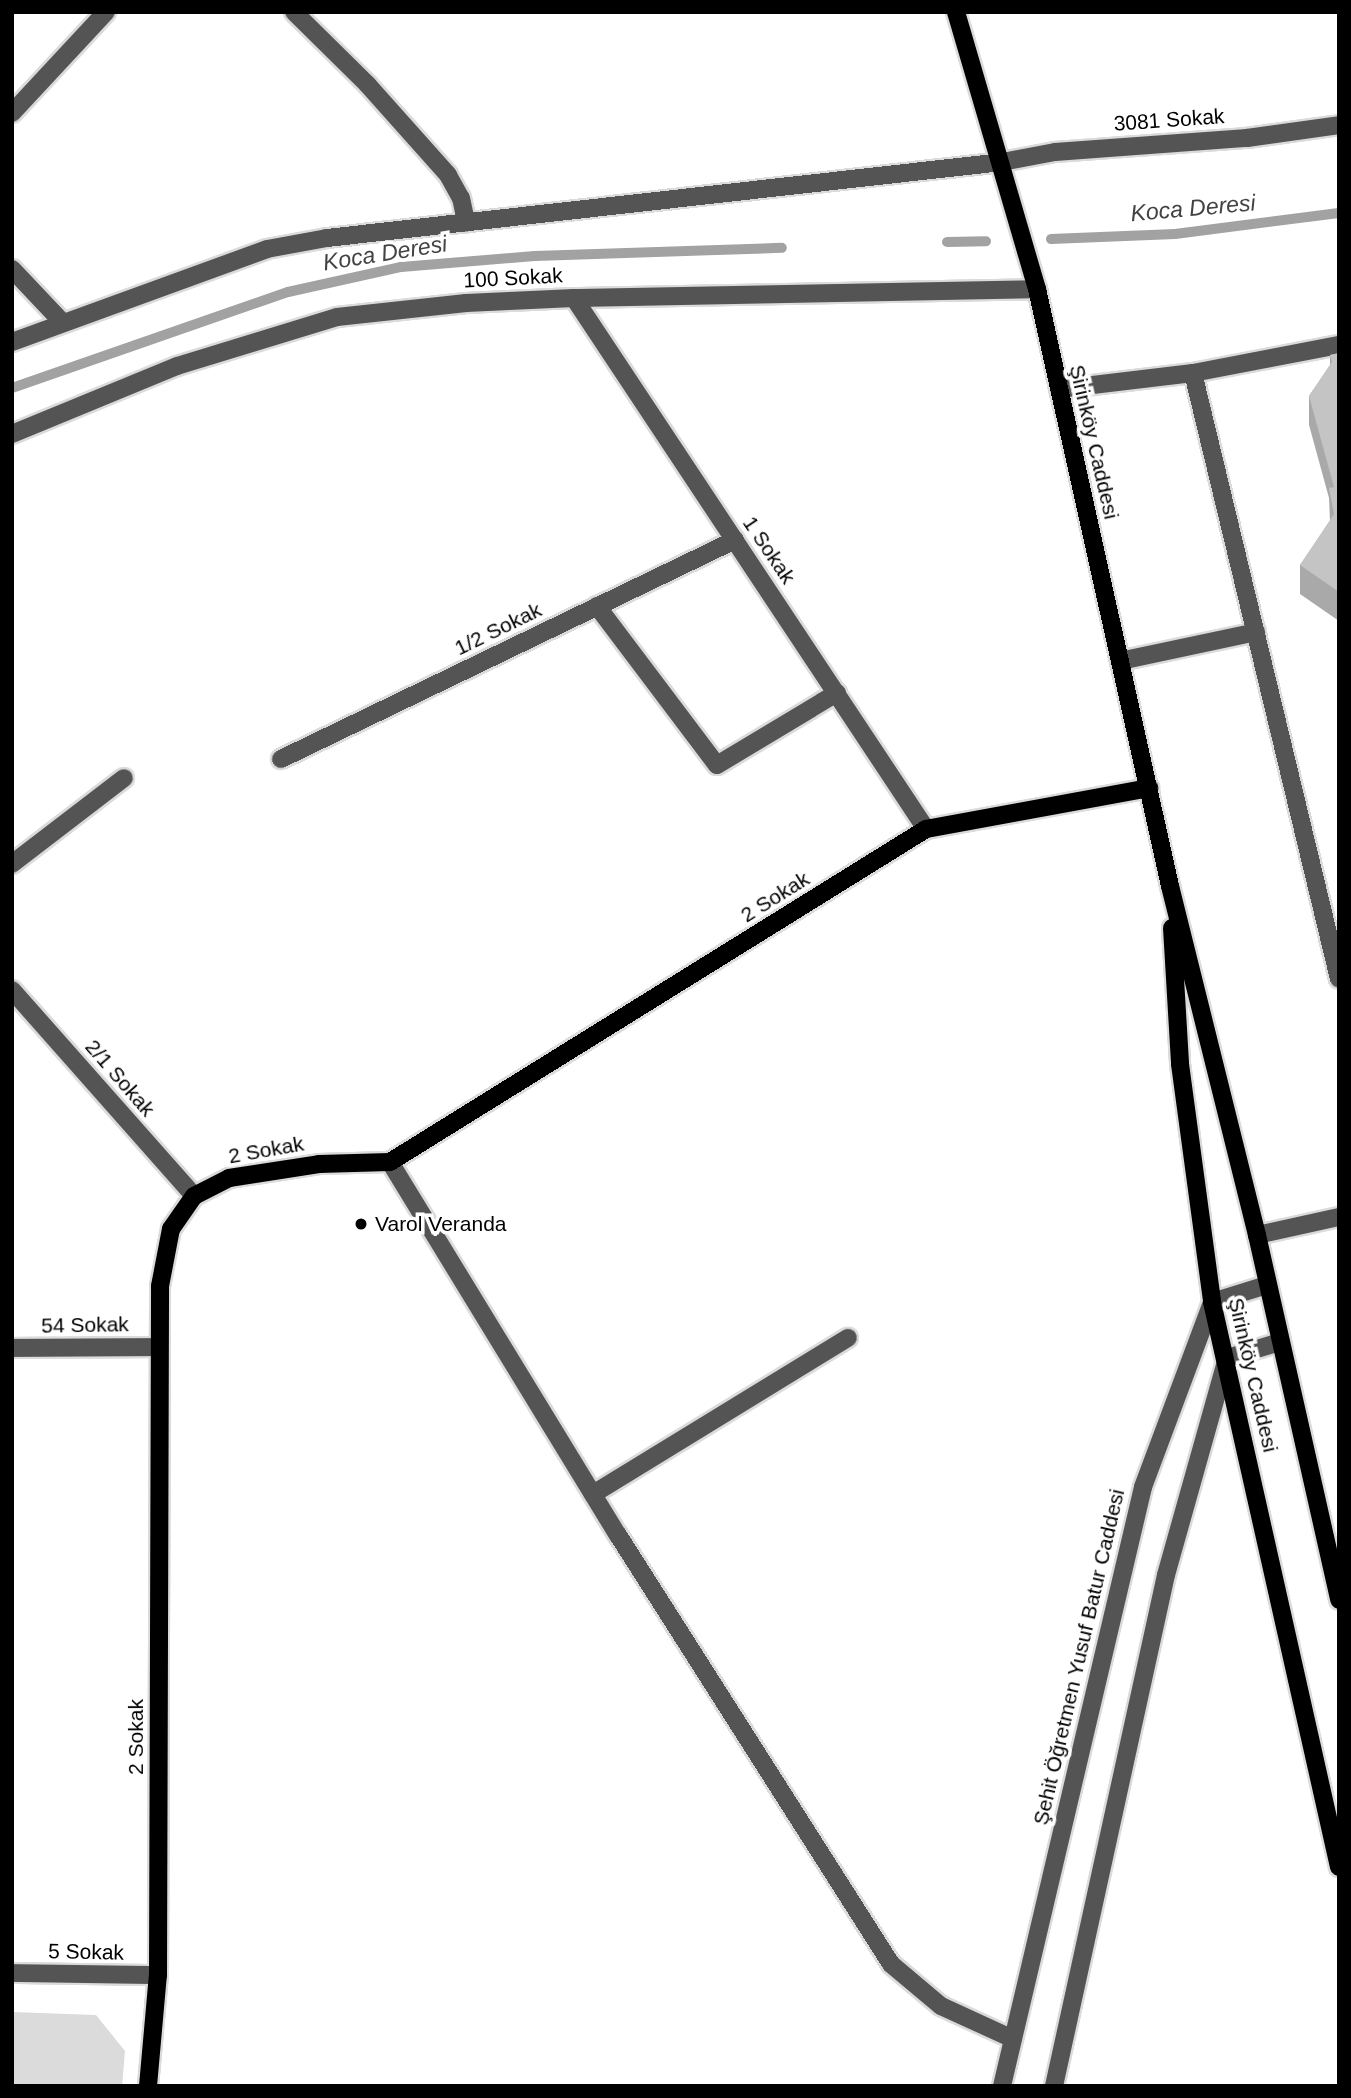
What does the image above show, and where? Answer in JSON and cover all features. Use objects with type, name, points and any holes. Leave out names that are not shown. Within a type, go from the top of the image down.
[{"type":"main road","name":"Şirinköy Caddesi","points":[[957,12],[1037,289],[1170,886],[1257,1235],[1339,1599]]},
{"type":"main road","name":"2 Sokak","points":[[148,2086],[158,1975],[160,1286],[171,1229],[194,1196],[229,1178],[319,1164],[390,1162],[926,829],[1150,788]]},
{"type":"main road","name":"Şirinköy Caddesi","points":[[1170,886],[1180,1064],[1212,1302],[1227,1358],[1339,1867]]},
{"type":"street","points":[[12,113],[106,12]]},
{"type":"street","points":[[294,12],[367,84],[448,175],[461,198],[466,222]]},
{"type":"street","name":"3081 Sokak","points":[[1002,162],[1055,152],[1247,138],[1339,125]]},
{"type":"street","points":[[12,342],[267,249],[466,222],[1002,162]]},
{"type":"street","points":[[12,269],[63,323]]},
{"type":"street","name":"100 Sokak","points":[[12,433],[177,366],[337,317],[466,303],[575,298],[1037,289]]},
{"type":"street","name":"1 Sokak","points":[[575,298],[926,829]]},
{"type":"street","points":[[1059,389],[1194,373],[1339,345]]},
{"type":"street","points":[[1194,373],[1256,632],[1333,928],[1339,979]]},
{"type":"street","name":"1/2 Sokak","points":[[281,759],[735,540]]},
{"type":"street","points":[[597,606],[717,765],[837,693]]},
{"type":"street","points":[[1120,661],[1256,632]]},
{"type":"street","points":[[12,864],[124,778]]},
{"type":"street","name":"2/1 Sokak","points":[[12,990],[194,1196]]},
{"type":"street","points":[[390,1162],[593,1494],[891,1964],[940,2006],[1013,2039]]},
{"type":"street","points":[[1257,1235],[1339,1217]]},
{"type":"street","points":[[1212,1302],[1267,1285]]},
{"type":"street","name":"Şehit Öğretmen Yusuf Batur Caddesi","points":[[1002,2086],[1143,1487],[1212,1302]]},
{"type":"street","points":[[593,1494],[848,1338]]},
{"type":"street","points":[[1054,2086],[1166,1575],[1227,1358],[1280,1342]]},
{"type":"street","name":"54 Sokak","points":[[12,1348],[158,1347]]},
{"type":"street","name":"5 Sokak","points":[[12,1973],[158,1975]]},
{"type":"shaded area","points":[[12,2012],[96,2015],[125,2051],[122,2086],[12,2086]]},
{"type":"building","points":[[1339,353],[1339,592],[1300,565],[1334,514],[1329,488],[1334,487],[1309,396],[1332,362],[1330,355]]},
{"type":"waterway","name":"Koca Deresi","points":[[1051,239],[1175,234],[1339,213]]},
{"type":"waterway","name":"Koca Deresi","points":[[947,242],[986,241]]},
{"type":"waterway","name":"Koca Deresi","points":[[12,388],[288,292],[401,267],[535,256],[782,248]]},
{"type":"place","name":"Varol Veranda","points":[[361,1224]]}]
